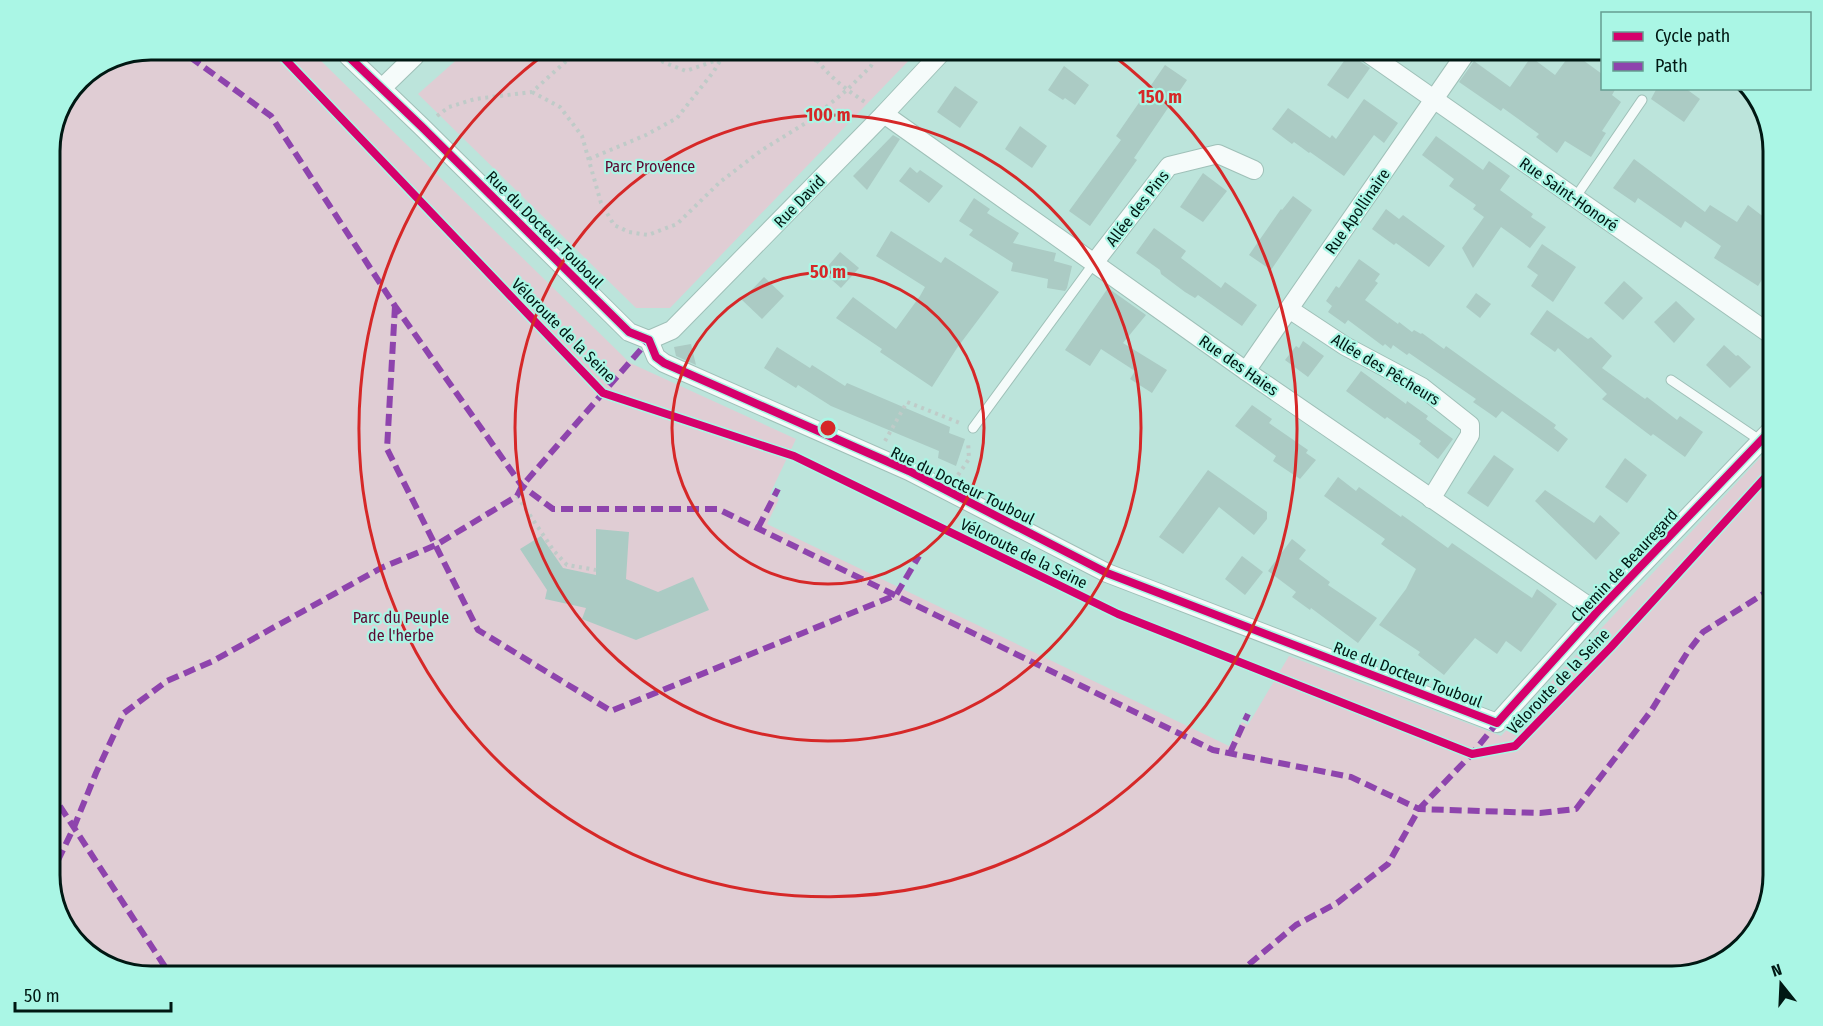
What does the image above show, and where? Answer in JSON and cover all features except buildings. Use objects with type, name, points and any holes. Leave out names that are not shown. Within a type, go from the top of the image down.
[{"type":"street","name":"Rue du Docteur Touboul","points":[[352,60],[422,126],[629,332],[649,340],[656,357],[664,363],[909,471],[1107,573],[1497,723]]},
{"type":"street","points":[[382,88],[411,60]]},
{"type":"street","name":"Rue David","points":[[649,340],[672,330],[934,60]]},
{"type":"street","name":"Rue Saint-Honoré","points":[[1378,60],[1763,329]]},
{"type":"street","name":"Rue Apollinaire","points":[[1246,371],[1462,60]]},
{"type":"street","name":"Rue des Haies","points":[[884,114],[1246,371],[1597,612]]},
{"type":"street","name":"Allée des Pins","points":[[1094,263],[1169,166],[1218,154],[1254,170]]},
{"type":"street","name":"Allée des Pêcheurs","points":[[1289,309],[1345,346],[1422,387],[1470,425],[1470,435],[1431,499]]},
{"type":"street","name":"Chemin de Beauregard","points":[[1497,723],[1597,612],[1761,441]]},
{"type":"lane","points":[[1575,198],[1642,100]]},
{"type":"lane","points":[[973,428],[1094,263]]},
{"type":"lane","points":[[1671,380],[1761,441]]},
{"type":"path","points":[[422,126],[449,107],[475,99],[532,92],[567,60]]},
{"type":"path","points":[[662,60],[686,71],[717,60]]},
{"type":"path","points":[[589,159],[646,135],[677,118],[714,71],[720,60]]},
{"type":"path","points":[[814,60],[818,61],[847,90],[884,114]]},
{"type":"path","points":[[532,92],[560,107],[582,136],[601,203],[614,225],[629,232],[648,235],[677,224],[720,182],[762,150],[809,121],[847,90],[871,66],[874,60]]},
{"type":"path","points":[[876,457],[907,402],[973,428],[968,437],[969,459],[948,491]]},
{"type":"path","points":[[517,496],[554,551],[567,565],[596,570]]},
{"type":"green space","name":"Parc du Peuple de l'herbe","points":[[151,60],[320,60],[630,363],[796,439],[770,494],[779,499],[767,524],[1229,746],[1242,722],[1248,725],[1289,656],[1501,736],[1763,455],[1762,887],[1756,910],[1744,931],[1718,954],[1696,963],[1672,966],[151,966],[116,959],[95,947],[79,931],[67,910],[60,881],[60,145],[69,111],[91,82],[105,72],[133,62]]},
{"type":"green space","name":"Parc Provence","points":[[456,60],[909,60],[670,308],[636,308],[418,94]]},
{"type":"marked path","points":[[194,60],[271,116],[395,306],[522,486],[553,509],[718,509],[1213,750],[1351,777],[1419,809],[1540,813],[1576,809],[1651,711],[1687,653],[1703,632],[1763,594]]},
{"type":"marked path","points":[[395,306],[387,449],[478,630],[611,711],[896,595],[919,556]]},
{"type":"marked path","points":[[60,856],[124,713],[167,681],[213,661],[381,568],[436,545],[517,496],[522,486],[649,340]]},
{"type":"marked path","points":[[758,528],[778,489]]},
{"type":"marked path","points":[[1230,753],[1248,714]]},
{"type":"marked path","points":[[1247,966],[1296,925],[1337,903],[1388,864],[1419,809],[1472,754],[1497,723]]},
{"type":"marked path","points":[[60,806],[164,966]]},
{"type":"cycle path","name":"Véloroute de la Seine","points":[[286,60],[603,393],[794,456],[1118,614],[1472,754],[1515,746],[1611,647],[1763,480]]},
{"type":"cycle path","name":"Véloroute de la Seine","points":[[352,60],[629,332],[649,340],[656,357],[664,363],[909,471],[1107,573],[1497,723],[1597,612],[1763,438]]}]
